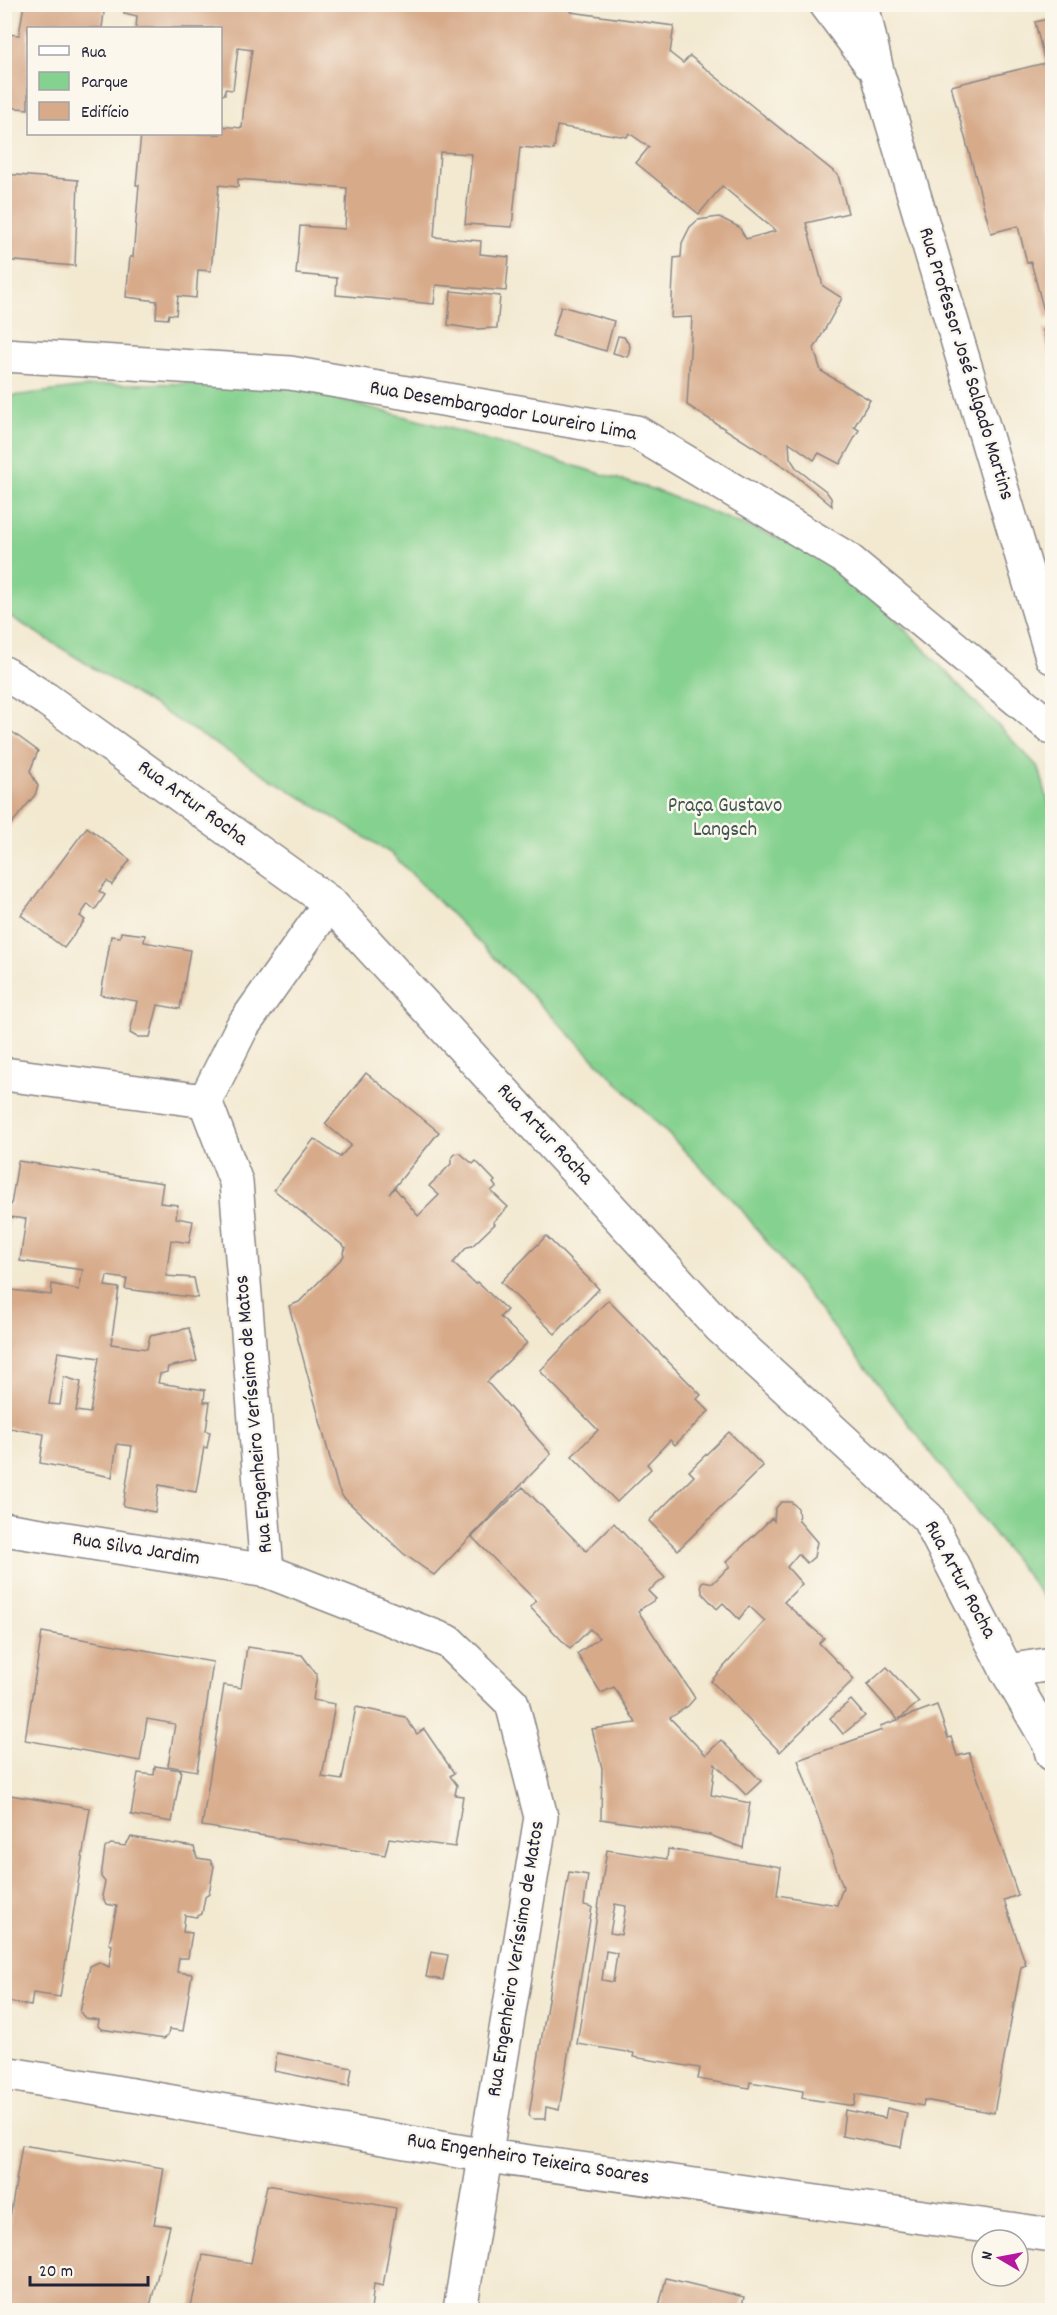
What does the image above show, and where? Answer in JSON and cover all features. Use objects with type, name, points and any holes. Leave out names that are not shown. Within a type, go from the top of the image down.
[{"type":"street","name":"Rua Professor José Salgado Martins","points":[[826,4],[877,71]]},
{"type":"street","name":"Rua Professor José Salgado Martins","points":[[862,4],[877,71],[1053,657]]},
{"type":"street","name":"Rua Desembargador Loureiro Lima","points":[[4,355],[290,374],[636,432],[846,558],[1053,728]]},
{"type":"street","name":"Rua Artur Rocha","points":[[4,673],[46,699],[330,903],[720,1327],[928,1518],[1007,1671],[1049,1743],[1053,1754]]},
{"type":"street","points":[[4,1074],[205,1101],[242,1027],[330,903]]},
{"type":"street","name":"Rua Engenheiro Veríssimo de Matos","points":[[205,1101],[236,1182],[267,1571],[449,1642],[512,1703],[541,1817],[460,2310]]},
{"type":"street","name":"Rua Silva Jardim","points":[[4,1529],[267,1571]]},
{"type":"street","points":[[1007,1671],[1053,1664]]},
{"type":"street","name":"Rua Engenheiro Teixeira Soares","points":[[4,2073],[487,2156],[1053,2235]]},
{"type":"green space","name":"Praça Gustavo Langsch","points":[[276,383],[452,429],[655,490],[841,563],[1039,768],[1052,815],[1052,1608],[738,1205],[392,854],[5,613],[4,397],[111,384]]},
{"type":"building","points":[[24,4],[105,4],[102,27],[27,27],[27,109],[4,107],[4,34],[19,35]]},
{"type":"building","points":[[125,4],[572,4],[571,12],[674,26],[670,53],[683,63],[690,56],[838,175],[848,213],[806,223],[823,286],[842,298],[814,349],[821,371],[870,400],[854,427],[859,430],[840,464],[819,453],[814,460],[789,442],[790,458],[797,469],[826,491],[831,498],[832,506],[788,469],[687,405],[692,317],[671,318],[674,258],[681,257],[682,243],[690,227],[698,220],[719,217],[739,227],[746,239],[776,231],[722,186],[699,214],[636,163],[649,147],[629,133],[627,137],[557,126],[554,150],[520,147],[512,227],[465,224],[472,154],[440,152],[434,237],[481,241],[480,254],[509,257],[506,291],[436,285],[434,304],[336,295],[337,278],[296,274],[300,226],[345,229],[347,188],[238,179],[238,187],[219,185],[211,271],[198,270],[196,298],[178,296],[176,315],[169,314],[168,319],[156,318],[157,301],[126,297],[130,257],[133,257],[141,135],[222,135],[222,126],[242,128],[252,50],[238,48],[233,90],[225,89],[225,94],[222,95],[222,27],[136,27],[137,16],[124,13]]},
{"type":"building","points":[[1052,18],[1052,317],[1046,319],[1031,262],[1027,263],[1018,226],[991,233],[951,86],[1045,63],[1035,22]]},
{"type":"building","points":[[4,174],[78,180],[75,266],[4,260]]},
{"type":"building","points":[[451,291],[500,296],[497,328],[475,329],[448,325]]},
{"type":"building","points":[[561,306],[614,321],[606,351],[552,336]]},
{"type":"building","points":[[1052,328],[1052,365],[1043,330]]},
{"type":"building","points":[[618,336],[624,337],[630,346],[628,357],[613,353]]},
{"type":"building","points":[[4,726],[38,751],[30,771],[38,786],[35,795],[4,833]]},
{"type":"building","points":[[87,827],[130,860],[112,885],[107,881],[99,891],[105,895],[95,910],[88,904],[80,916],[85,920],[64,948],[21,915]]},
{"type":"building","points":[[121,932],[145,935],[144,942],[190,950],[180,1009],[158,1005],[150,1037],[137,1037],[130,1033],[137,1001],[101,995],[111,936],[120,937]]},
{"type":"building","points":[[366,1073],[439,1132],[389,1194],[395,1188],[418,1216],[439,1195],[429,1186],[451,1164],[451,1159],[455,1154],[460,1153],[473,1164],[476,1161],[495,1181],[493,1183],[496,1187],[491,1191],[508,1207],[493,1222],[495,1224],[472,1246],[467,1247],[453,1263],[507,1310],[500,1317],[527,1343],[487,1382],[551,1454],[434,1575],[404,1554],[343,1497],[338,1488],[289,1306],[299,1302],[344,1256],[343,1252],[346,1248],[274,1190],[314,1139],[340,1157],[351,1145],[325,1124]]},
{"type":"building","points":[[18,1161],[163,1183],[160,1203],[178,1205],[176,1218],[193,1221],[189,1243],[171,1240],[166,1276],[194,1278],[198,1298],[125,1289],[127,1279],[107,1276],[105,1286],[119,1288],[111,1344],[147,1349],[150,1336],[189,1328],[197,1361],[168,1367],[167,1372],[160,1374],[158,1383],[205,1390],[204,1402],[210,1402],[206,1431],[210,1432],[207,1448],[204,1447],[196,1492],[159,1485],[155,1512],[123,1506],[132,1446],[117,1444],[112,1477],[40,1463],[44,1434],[4,1427],[4,1289],[51,1295],[52,1284],[79,1290],[83,1270],[20,1261],[26,1219],[10,1217],[4,1245],[4,1204],[11,1205]],"holes":[[[58,1352],[99,1358],[90,1413],[76,1411],[81,1382],[64,1377],[60,1405],[49,1404]]]},
{"type":"building","points":[[546,1236],[599,1289],[555,1334],[501,1282]]},
{"type":"building","points":[[608,1300],[701,1395],[697,1399],[709,1411],[675,1445],[670,1440],[647,1464],[651,1469],[617,1502],[572,1456],[598,1430],[540,1371]]},
{"type":"building","points":[[729,1432],[763,1466],[678,1550],[649,1521],[694,1476],[689,1471]]},
{"type":"building","points":[[523,1487],[586,1551],[614,1523],[665,1578],[648,1591],[656,1599],[638,1611],[695,1698],[688,1706],[670,1718],[706,1755],[721,1740],[761,1781],[746,1795],[715,1764],[711,1795],[750,1803],[743,1848],[710,1835],[601,1819],[602,1768],[592,1729],[636,1723],[614,1687],[601,1693],[577,1654],[599,1638],[590,1629],[570,1649],[530,1607],[536,1601],[472,1537]]},
{"type":"building","points":[[781,1502],[791,1502],[798,1508],[799,1521],[817,1542],[814,1557],[807,1563],[798,1554],[787,1567],[802,1584],[784,1602],[824,1638],[819,1643],[854,1679],[780,1752],[711,1681],[765,1621],[749,1606],[739,1619],[723,1603],[717,1609],[702,1593],[701,1583],[704,1581],[713,1583],[730,1566],[726,1562],[772,1518],[774,1521],[775,1509]]},
{"type":"building","points":[[42,1632],[213,1662],[197,1771],[168,1766],[175,1724],[147,1719],[140,1761],[25,1740]]},
{"type":"building","points":[[247,1647],[302,1655],[317,1675],[313,1700],[335,1704],[322,1777],[342,1780],[356,1707],[405,1717],[417,1734],[424,1729],[454,1773],[450,1776],[457,1785],[455,1795],[463,1796],[455,1847],[389,1838],[385,1855],[202,1826],[224,1685],[241,1688]]},
{"type":"building","points":[[887,1667],[919,1702],[899,1719],[937,1705],[948,1738],[951,1737],[957,1756],[969,1753],[1018,1895],[1004,1900],[1026,1965],[1021,1967],[994,2113],[924,2100],[923,2106],[856,2094],[854,2106],[802,2098],[803,2091],[750,2082],[749,2088],[698,2079],[700,2068],[633,2057],[634,2053],[577,2044],[607,1850],[667,1859],[668,1849],[781,1867],[777,1895],[837,1905],[843,1887],[798,1760],[882,1730],[880,1726],[898,1720],[867,1685]],"holes":[[[615,1904],[626,1906],[621,1935],[610,1933]],[[606,1951],[617,1953],[613,1982],[602,1980]]]},
{"type":"building","points":[[851,1700],[865,1716],[843,1734],[830,1718]]},
{"type":"building","points":[[155,1766],[181,1770],[172,1822],[131,1815],[138,1773],[154,1775]]},
{"type":"building","points":[[4,1794],[90,1808],[60,1997],[33,1993],[31,2006],[4,2001]]},
{"type":"building","points":[[131,1837],[194,1847],[197,1858],[210,1860],[214,1866],[209,1894],[205,1897],[202,1914],[196,1917],[185,1915],[183,1932],[192,1933],[188,1958],[179,1958],[177,1972],[192,1974],[183,2031],[169,2029],[164,2039],[101,2029],[98,2026],[99,2020],[85,2018],[80,2012],[90,1966],[99,1962],[109,1967],[112,1945],[109,1944],[117,1906],[106,1904],[102,1896],[105,1882],[101,1877],[105,1848],[111,1844],[125,1846]]},
{"type":"building","points":[[569,1872],[588,1875],[584,1905],[592,1907],[559,2110],[546,2107],[545,2119],[532,2119],[529,2115]]},
{"type":"building","points":[[431,1952],[448,1955],[443,1980],[426,1977]]},
{"type":"building","points":[[277,2053],[352,2068],[349,2086],[274,2071]]},
{"type":"building","points":[[887,2108],[907,2113],[901,2147],[842,2136],[845,2110],[885,2118]]},
{"type":"building","points":[[22,2145],[164,2168],[154,2224],[170,2226],[149,2310],[4,2310],[4,2254]]},
{"type":"building","points":[[267,2185],[396,2208],[383,2286],[374,2284],[371,2310],[190,2310],[203,2255],[251,2263]]},
{"type":"building","points":[[666,2278],[744,2297],[741,2310],[658,2310]]}]
